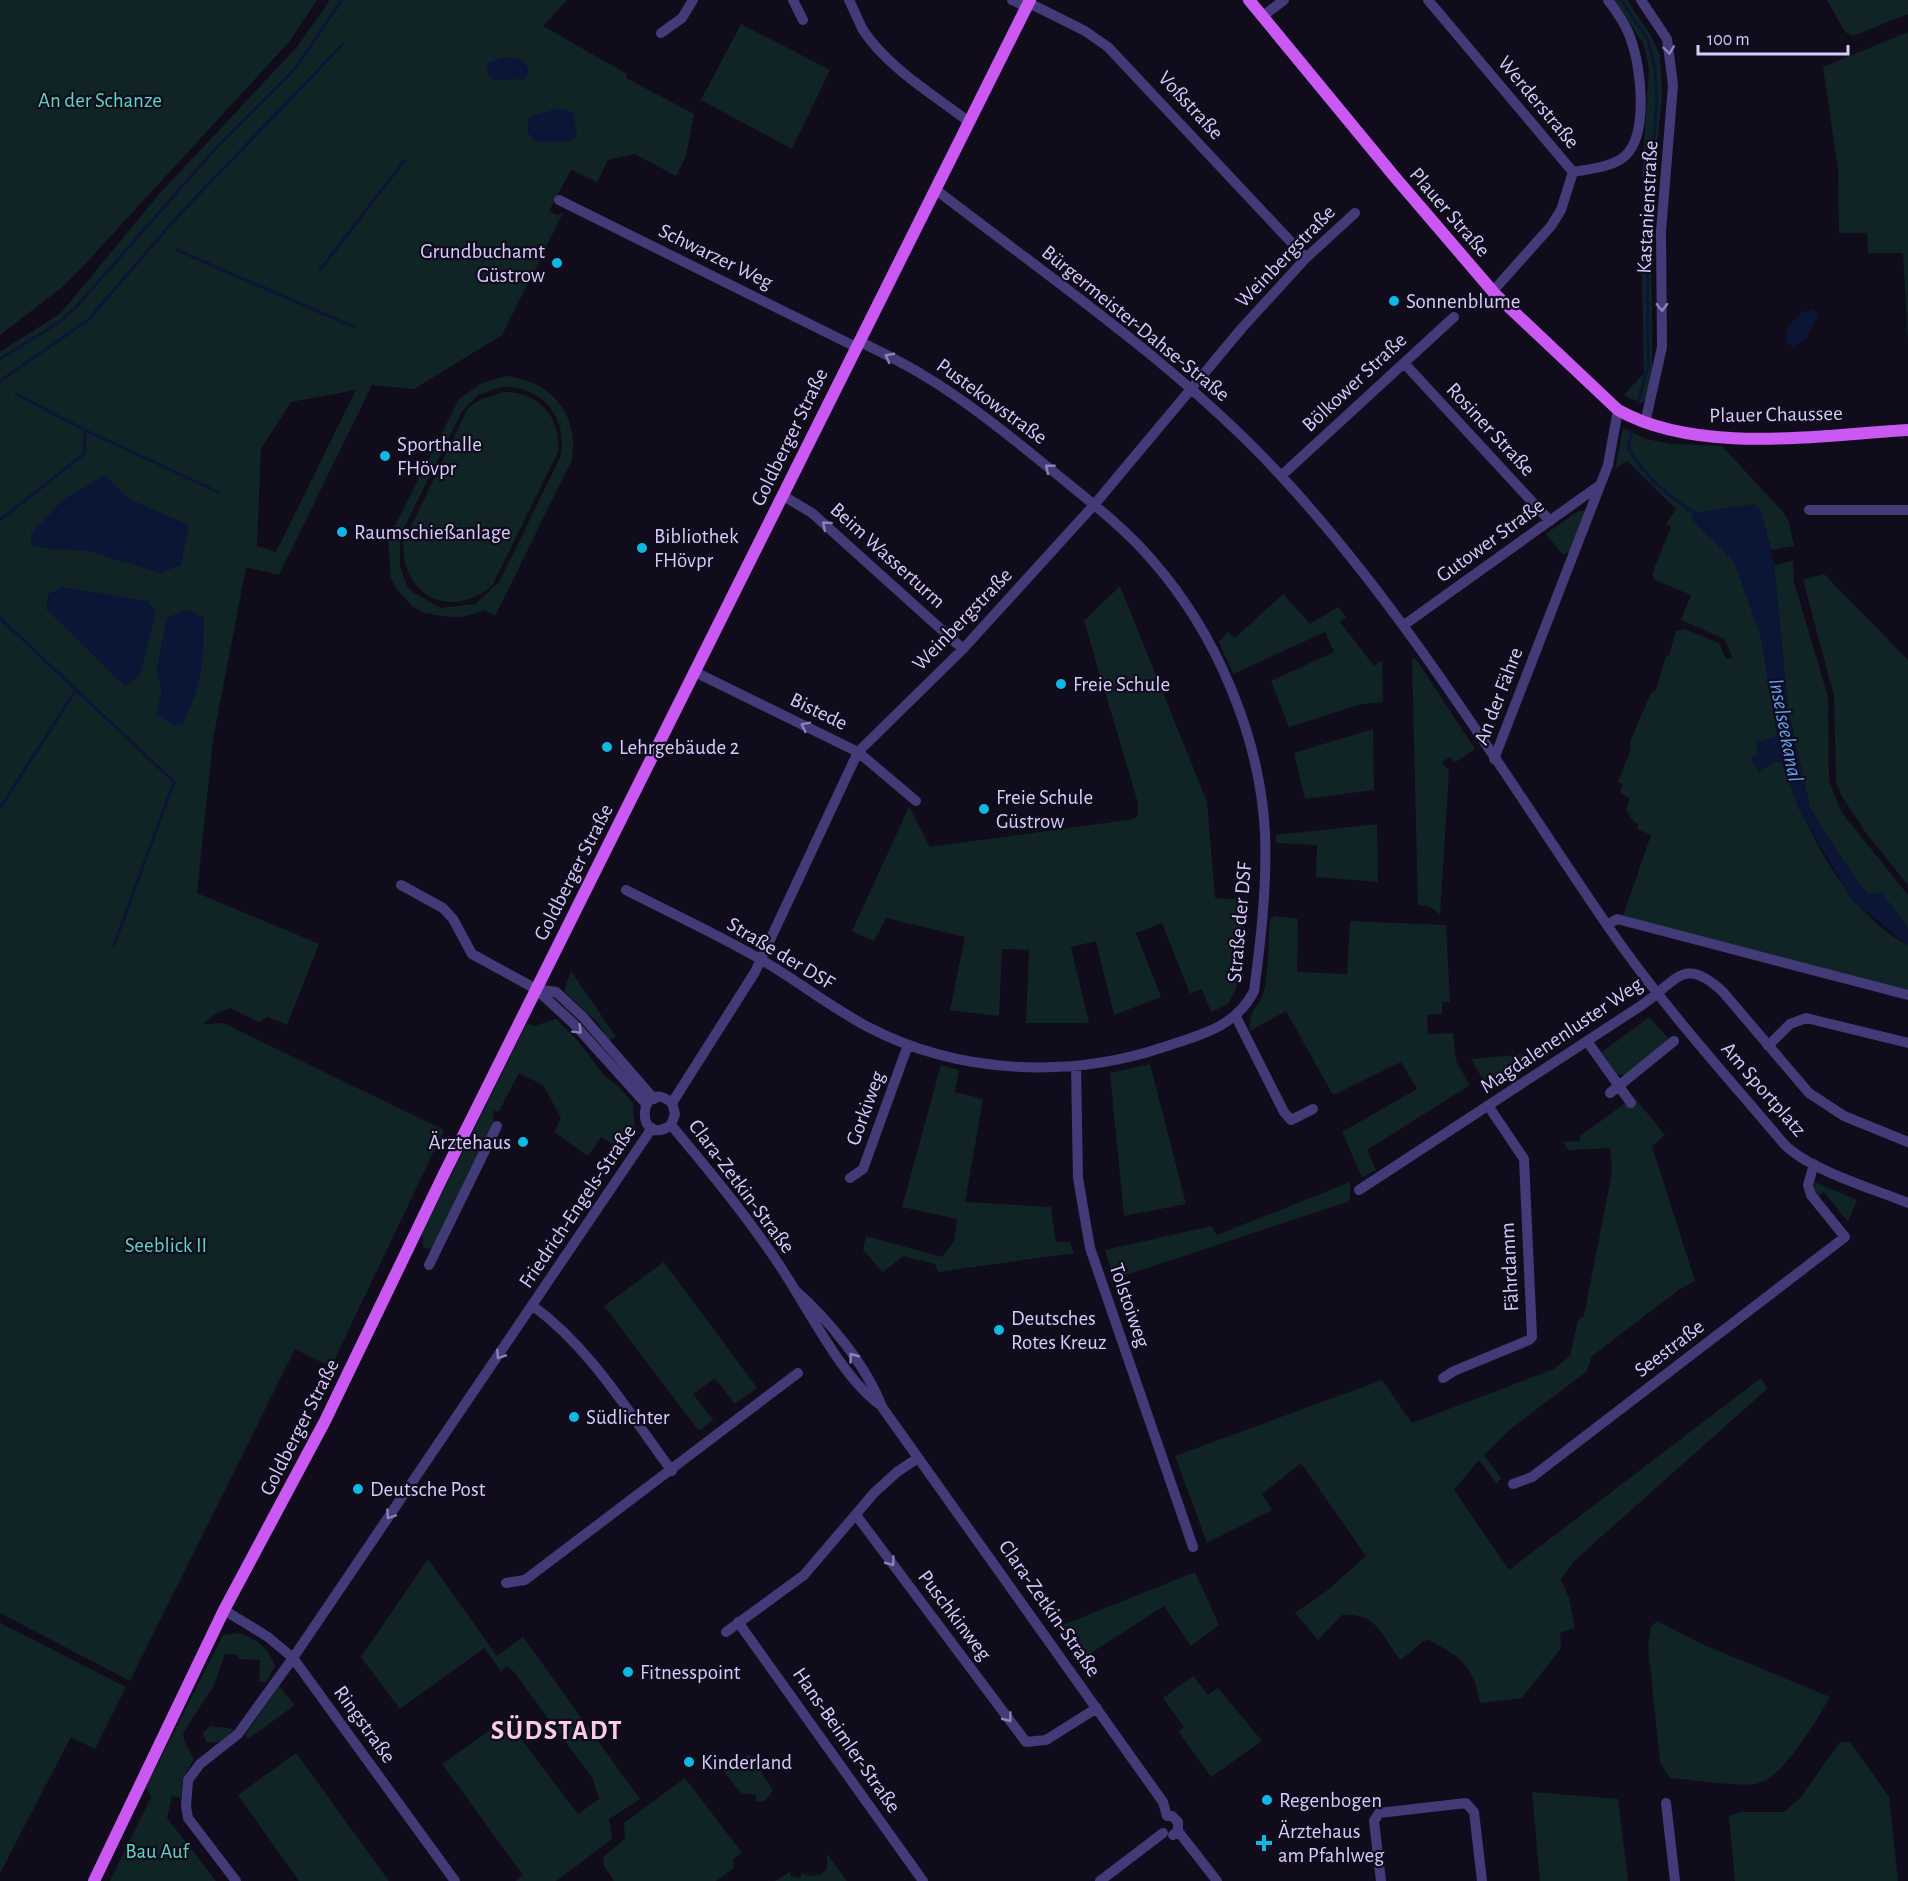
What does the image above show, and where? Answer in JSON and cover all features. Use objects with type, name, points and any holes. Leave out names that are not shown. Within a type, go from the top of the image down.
[{"type":"main road","name":"Plauer Straße","points":[[1249,0],[1493,291],[1618,411],[1645,423]]},
{"type":"main road","name":"Goldberger Straße","points":[[94,1881],[224,1610],[325,1420],[536,989],[1029,4]]},
{"type":"main road","name":"Plauer Chaussee","points":[[1645,423],[1684,433],[1746,439],[1908,430]]},
{"type":"street","points":[[660,33],[682,18],[693,0]]},
{"type":"street","points":[[793,0],[803,20]]},
{"type":"street","points":[[849,0],[863,29],[873,43],[905,72],[969,122]]},
{"type":"street","name":"Voßstraße","points":[[1012,0],[1029,4],[1085,31],[1108,46],[1306,258]]},
{"type":"street","points":[[1263,16],[1284,0]]},
{"type":"street","name":"Werderstraße","points":[[1428,0],[1573,172],[1561,210],[1551,225],[1493,291]]},
{"type":"street","points":[[1573,172],[1603,166],[1626,156],[1638,134],[1639,67],[1631,37],[1608,0]]},
{"type":"street","name":"Kastanienstraße","points":[[1641,0],[1667,39],[1673,85],[1661,231],[1662,347],[1645,423]]},
{"type":"street","name":"Bürgermeister-Dahse-Straße","points":[[935,189],[1193,388],[1281,476],[1340,543],[1404,625],[1494,759]]},
{"type":"street","name":"Schwarzer Weg","points":[[559,200],[857,344]]},
{"type":"street","name":"Weinbergstraße","points":[[672,1103],[760,959],[858,752],[963,649],[1094,505],[1306,258],[1355,213]]},
{"type":"street","name":"Bölkower Straße","points":[[1281,476],[1454,317]]},
{"type":"street","name":"Pustekowstraße","points":[[857,344],[923,375],[984,415],[1094,505]]},
{"type":"street","name":"Rosiner Straße","points":[[1404,363],[1550,520]]},
{"type":"street","name":"An der Fähre","points":[[1618,411],[1608,465],[1494,759],[1657,995]]},
{"type":"street","name":"Gutower Straße","points":[[1404,625],[1598,487]]},
{"type":"street","name":"Beim Wasserturm","points":[[782,495],[812,513],[963,649]]},
{"type":"street","name":"Straße der DSF","points":[[627,890],[760,959],[834,1007],[909,1046],[974,1062],[1003,1065],[1076,1066],[1144,1053],[1182,1041],[1236,1017],[1247,1005],[1254,991],[1266,877],[1262,808],[1250,748],[1227,680],[1184,602],[1152,560],[1094,505]]},
{"type":"street","points":[[1809,510],[1908,510]]},
{"type":"street","name":"Bistede","points":[[695,672],[858,752],[916,801]]},
{"type":"street","points":[[401,885],[443,908],[453,919],[472,954],[536,989],[650,1101]]},
{"type":"street","points":[[1607,925],[1617,919],[1908,996]]},
{"type":"street","name":"Magdalenenluster Weg","points":[[1359,1190],[1657,995],[1680,974],[1696,972],[1710,979],[1723,992],[1809,1093],[1824,1106],[1908,1142]]},
{"type":"street","name":"Am Sportplatz","points":[[1657,995],[1791,1151],[1814,1164],[1808,1185],[1810,1195],[1845,1237]]},
{"type":"street","points":[[1236,1017],[1284,1112],[1291,1120],[1313,1109]]},
{"type":"street","points":[[1768,1046],[1790,1024],[1806,1018],[1908,1043]]},
{"type":"street","points":[[1587,1041],[1615,1090],[1631,1103]]},
{"type":"street","points":[[1615,1090],[1674,1041]]},
{"type":"street","name":"Gorkiweg","points":[[850,1178],[863,1169],[909,1046]]},
{"type":"street","name":"Tolstoiweg","points":[[1076,1066],[1078,1178],[1090,1248],[1193,1547]]},
{"type":"street","points":[[650,1101],[664,1098],[672,1103]]},
{"type":"street","points":[[650,1101],[644,1118],[652,1128],[664,1129],[671,1125]]},
{"type":"street","name":"Clara-Zetkin-Straße","points":[[672,1103],[675,1114],[671,1125],[718,1183],[795,1290],[809,1317],[859,1384],[872,1400],[882,1407],[1163,1802],[1167,1816],[1177,1819],[1178,1831],[1217,1881]]},
{"type":"street","name":"Fährdamm","points":[[1443,1378],[1532,1337],[1524,1158],[1489,1107]]},
{"type":"street","points":[[429,1265],[497,1126]]},
{"type":"street","name":"Friedrich-Engels-Straße","points":[[237,1881],[188,1818],[186,1806],[188,1780],[200,1764],[238,1734],[293,1658],[652,1128]]},
{"type":"street","points":[[1814,1164],[1908,1203]]},
{"type":"street","name":"Seestraße","points":[[1513,1484],[1532,1477],[1845,1237]]},
{"type":"street","name":"Friedrich-Engels-Straße","points":[[533,1306],[555,1322],[576,1345],[672,1471]]},
{"type":"street","points":[[507,1583],[525,1580],[672,1471],[798,1373]]},
{"type":"street","points":[[726,1632],[804,1575],[881,1486],[918,1458]]},
{"type":"street","name":"Puschkinweg","points":[[856,1515],[1026,1742],[1046,1740],[1097,1708]]},
{"type":"street","name":"Ringstraße","points":[[224,1610],[268,1637],[293,1658],[455,1881]]},
{"type":"street","name":"Hans-Beimler-Straße","points":[[738,1622],[923,1881]]},
{"type":"street","points":[[1381,1881],[1374,1821],[1379,1813],[1466,1803],[1474,1812],[1482,1881]]},
{"type":"street","points":[[1666,1803],[1675,1881]]},
{"type":"street","points":[[1163,1833],[1160,1822],[1167,1816]]},
{"type":"street","points":[[1163,1833],[1170,1835],[1178,1831]]},
{"type":"street","points":[[1100,1881],[1163,1833]]},
{"type":"green space","name":"An der Schanze","points":[[0,0],[317,0],[289,42],[87,262],[61,288],[0,335]]},
{"type":"green space","name":"Seeblick II","points":[[330,0],[567,0],[543,26],[627,74],[626,78],[694,114],[686,156],[676,176],[635,154],[608,160],[597,182],[571,170],[549,211],[557,215],[563,213],[502,335],[414,389],[372,385],[279,575],[246,567],[213,739],[197,893],[319,944],[287,1025],[268,1017],[259,1022],[230,1008],[214,1015],[203,1024],[223,1023],[444,1130],[331,1367],[295,1349],[130,1681],[0,1613],[0,352],[61,313],[160,193],[297,47]],"holes":[[[356,390],[276,552],[257,546],[261,449],[291,402]]]},
{"type":"green space","points":[[1615,0],[1627,0],[1651,36],[1660,55],[1662,94],[1651,215],[1652,368],[1647,397],[1642,404],[1624,395],[1644,373],[1641,225],[1647,177],[1642,177],[1649,70],[1644,45]]},
{"type":"green space","points":[[1827,0],[1908,0],[1908,14],[1853,36],[1845,32]]},
{"type":"green space","points":[[741,24],[830,70],[792,149],[701,100]]},
{"type":"green space","points":[[1908,32],[1908,344],[1903,253],[1868,253],[1867,233],[1839,233],[1838,170],[1823,67]]},
{"type":"green space","points":[[506,376],[536,384],[549,393],[559,403],[572,430],[571,462],[495,616],[485,610],[463,617],[425,613],[413,607],[396,589],[391,578],[388,539],[459,399],[482,383]],"holes":[[[500,387],[528,391],[549,406],[561,430],[560,458],[499,582],[475,604],[441,608],[414,593],[407,586],[400,566],[400,536],[462,411],[478,395]]]},
{"type":"green space","points":[[504,392],[527,396],[545,409],[556,428],[558,452],[492,586],[476,596],[460,601],[445,602],[432,598],[420,589],[411,577],[405,562],[403,543],[468,408],[479,400]]},
{"type":"green space","points":[[1623,428],[1646,439],[1671,444],[1722,446],[1783,512],[1789,522],[1794,546],[1771,550],[1761,512],[1692,518],[1735,563],[1761,637],[1778,737],[1775,760],[1782,762],[1817,843],[1848,892],[1886,931],[1908,945],[1908,990],[1623,916],[1651,835],[1637,829],[1639,824],[1634,822],[1626,810],[1630,798],[1620,793],[1623,784],[1618,782],[1631,749],[1630,742],[1651,693],[1656,690],[1676,631],[1684,629],[1719,643],[1726,659],[1733,658],[1724,639],[1681,620],[1691,595],[1655,580],[1652,574],[1671,527],[1666,524],[1676,509],[1627,461],[1615,469]]},
{"type":"green space","points":[[1578,511],[1586,511],[1570,552],[1563,555],[1546,534]]},
{"type":"green space","points":[[1793,561],[1794,582],[1828,697],[1829,781],[1842,813],[1908,895],[1908,929],[1882,893],[1867,894],[1810,808],[1788,709],[1774,565]]},
{"type":"green space","points":[[1824,574],[1908,660],[1908,885],[1866,833],[1841,795],[1836,781],[1834,696],[1803,580]]},
{"type":"green space","points":[[1120,586],[1207,802],[1215,898],[1248,900],[1236,989],[1228,1004],[1211,1012],[1202,989],[1190,994],[1162,923],[1136,933],[1161,997],[1114,1015],[1096,941],[1071,947],[1089,1023],[1026,1023],[1029,950],[1002,949],[999,1016],[950,1010],[965,937],[886,918],[874,941],[852,931],[909,807],[930,847],[1134,819],[1138,815],[1138,803],[1084,621]]},
{"type":"green space","points":[[1283,594],[1310,624],[1338,607],[1346,617],[1340,622],[1374,666],[1382,660],[1383,702],[1362,704],[1289,727],[1271,681],[1334,652],[1325,632],[1233,674],[1219,642],[1228,632],[1235,638]]},
{"type":"green space","points":[[1412,659],[1416,659],[1475,749],[1454,763],[1450,757],[1442,762],[1449,771],[1440,914],[1429,906],[1418,905]]},
{"type":"green space","points":[[1373,729],[1374,790],[1305,799],[1294,753]]},
{"type":"green space","points":[[1377,824],[1378,882],[1316,877],[1317,845],[1276,843],[1276,835]]},
{"type":"green space","points":[[1275,916],[1298,919],[1297,972],[1347,974],[1350,921],[1446,925],[1450,1002],[1442,1002],[1442,1014],[1427,1015],[1428,1034],[1453,1033],[1456,1061],[1470,1085],[1367,1150],[1376,1170],[1362,1177],[1342,1132],[1417,1089],[1401,1062],[1333,1095],[1286,1011],[1250,1031],[1252,1013],[1266,983],[1270,919]]},
{"type":"green space","points":[[571,971],[616,1037],[608,1040],[598,1023],[564,991]]},
{"type":"green space","points":[[1649,1017],[1669,1039],[1625,1075],[1616,1074],[1602,1052]]},
{"type":"green space","points":[[556,1019],[577,1040],[604,1075],[633,1103],[635,1131],[626,1146],[614,1155],[608,1151],[612,1144],[601,1137],[588,1156],[554,1132],[561,1118],[543,1085],[519,1073],[499,1111],[493,1111],[494,1124],[433,1246],[429,1249],[423,1247],[422,1233],[527,1023],[534,1026]]},
{"type":"green space","points":[[1528,1054],[1545,1056],[1490,1092],[1471,1059]]},
{"type":"green space","points":[[1150,1064],[1186,1204],[1124,1216],[1110,1073]]},
{"type":"green space","points":[[941,1065],[959,1070],[955,1092],[983,1099],[965,1202],[1051,1207],[1056,1242],[1070,1242],[1074,1253],[938,1272],[935,1264],[903,1256],[883,1272],[863,1250],[866,1236],[942,1257],[954,1241],[957,1219],[902,1207]]},
{"type":"green space","points":[[1634,1097],[1665,1135],[1652,1146],[1695,1281],[1680,1289],[1592,1356],[1586,1372],[1513,1427],[1484,1455],[1501,1478],[1497,1484],[1479,1460],[1454,1490],[1509,1570],[1761,1378],[1767,1389],[1574,1561],[1561,1579],[1569,1598],[1575,1628],[1560,1633],[1561,1648],[1522,1698],[1480,1703],[1474,1679],[1463,1663],[1448,1651],[1427,1639],[1400,1660],[1377,1627],[1363,1617],[1342,1615],[1318,1640],[1295,1613],[1329,1589],[1366,1556],[1301,1463],[1262,1494],[1272,1510],[1207,1543],[1175,1456],[1382,1380],[1412,1423],[1554,1369],[1570,1356],[1578,1320],[1584,1316],[1612,1172],[1610,1148],[1568,1150],[1563,1142],[1580,1141],[1580,1136]]},
{"type":"green space","points":[[1350,1182],[1350,1200],[1347,1202],[1114,1279],[1105,1250],[1212,1226],[1217,1235]]},
{"type":"green space","points":[[1815,1182],[1857,1200],[1848,1222],[1824,1192],[1817,1197],[1814,1190]]},
{"type":"green space","points":[[664,1262],[757,1388],[735,1404],[715,1378],[693,1394],[713,1420],[699,1431],[604,1306]]},
{"type":"green space","points":[[428,1559],[497,1656],[523,1637],[640,1799],[609,1819],[612,1839],[556,1881],[516,1881],[523,1875],[442,1764],[506,1719],[578,1814],[599,1799],[593,1779],[514,1672],[507,1666],[501,1671],[484,1648],[400,1709],[361,1657]]},
{"type":"green space","points":[[1195,1572],[1219,1625],[1191,1646],[1164,1606],[1083,1658],[1060,1626]]},
{"type":"green space","points":[[1657,1621],[1702,1644],[1830,1697],[1799,1746],[1769,1778],[1759,1783],[1741,1784],[1670,1778],[1660,1762],[1648,1646],[1651,1627]]},
{"type":"green space","points":[[0,1623],[126,1687],[95,1749],[71,1737],[0,1873]]},
{"type":"green space","name":"Bau Auf","points":[[239,1633],[262,1645],[275,1666],[266,1682],[259,1682],[260,1660],[238,1659],[238,1655],[225,1654],[214,1685],[183,1733],[185,1743],[194,1759],[182,1780],[181,1798],[172,1796],[167,1818],[216,1881],[110,1881],[151,1797],[146,1787],[223,1635]]},
{"type":"green space","points":[[1193,1676],[1208,1695],[1218,1688],[1262,1741],[1211,1777],[1179,1732],[1184,1727],[1163,1698]]},
{"type":"green space","points":[[279,1686],[295,1705],[248,1739],[245,1735]]},
{"type":"green space","points":[[210,1726],[234,1729],[225,1737],[210,1743],[206,1742],[203,1733]]},
{"type":"green space","points":[[1840,1742],[1850,1742],[1889,1797],[1898,1881],[1735,1881],[1729,1816],[1741,1812],[1784,1812],[1800,1798]]},
{"type":"green space","points":[[296,1753],[389,1881],[299,1881],[238,1795]]},
{"type":"green space","points":[[750,1754],[773,1790],[766,1800],[756,1802],[756,1795],[741,1793],[724,1772],[725,1768]]},
{"type":"green space","points":[[685,1778],[742,1853],[733,1859],[734,1868],[716,1881],[614,1881],[604,1866],[603,1857],[625,1839],[624,1823]]},
{"type":"green space","points":[[1532,1792],[1618,1799],[1628,1881],[1540,1881]]},
{"type":"green space","points":[[827,1854],[847,1881],[775,1881],[791,1871],[790,1876],[800,1878],[802,1873],[810,1876],[821,1875],[827,1868]]},
{"type":"water","points":[[504,57],[517,58],[526,64],[529,72],[525,79],[495,80],[488,75],[487,63]]},
{"type":"water","points":[[559,108],[573,112],[577,135],[569,142],[535,142],[527,131],[529,117]]},
{"type":"water","points":[[1813,309],[1818,314],[1807,338],[1794,347],[1786,343],[1788,326],[1801,313]]},
{"type":"water","points":[[105,475],[129,499],[189,525],[181,565],[159,573],[89,551],[50,549],[31,545],[31,533],[63,500]]},
{"type":"water","name":"Inselseekanal","points":[[1754,504],[1761,512],[1774,565],[1788,709],[1810,808],[1843,861],[1867,893],[1882,893],[1908,929],[1908,945],[1853,901],[1799,810],[1782,763],[1775,761],[1759,772],[1750,760],[1758,754],[1756,742],[1777,736],[1761,637],[1735,563],[1691,518],[1697,512]]},
{"type":"water","points":[[64,587],[147,601],[156,612],[140,675],[125,686],[46,609],[48,594]]},
{"type":"water","points":[[188,609],[204,618],[202,659],[195,695],[184,722],[174,725],[156,715],[162,689],[156,672],[167,618]]},
{"type":"waterway","points":[[0,359],[61,321],[77,306],[215,149],[294,70],[342,0]]},
{"type":"waterway","points":[[1621,0],[1648,40],[1655,69],[1657,99],[1647,222],[1648,367],[1638,403]]},
{"type":"waterway","points":[[0,381],[88,320],[177,217],[343,44]]},
{"type":"waterway","points":[[320,270],[404,161]]},
{"type":"waterway","points":[[177,250],[354,327]]},
{"type":"waterway","points":[[16,394],[85,430],[218,492]]},
{"type":"waterway","points":[[0,520],[84,454],[85,430]]},
{"type":"waterway","points":[[1632,431],[1628,447],[1641,467],[1666,492],[1695,513]]},
{"type":"waterway","points":[[0,618],[174,782],[114,945]]},
{"type":"waterway","points":[[0,808],[76,690]]},
{"type":"place","name":"Grundbuchamt Güstrow","points":[[557,263]]},
{"type":"place","name":"Sonnenblume","points":[[1394,301]]},
{"type":"place","name":"Sporthalle FHövpr","points":[[385,456]]},
{"type":"place","name":"Raumschießanlage","points":[[342,532]]},
{"type":"place","name":"Bibliothek FHövpr","points":[[642,548]]},
{"type":"place","name":"Freie Schule","points":[[1061,684]]},
{"type":"place","name":"Lehrgebäude 2","points":[[607,747]]},
{"type":"place","name":"Freie Schule Güstrow","points":[[984,809]]},
{"type":"place","name":"Ärztehaus","points":[[523,1142]]},
{"type":"place","name":"Deutsches Rotes Kreuz","points":[[999,1330]]},
{"type":"place","name":"Südlichter","points":[[574,1417]]},
{"type":"place","name":"Deutsche Post","points":[[358,1489]]},
{"type":"place","name":"Fitnesspoint","points":[[628,1672]]},
{"type":"place","name":"Kinderland","points":[[689,1762]]},
{"type":"place","name":"Regenbogen","points":[[1267,1800]]},
{"type":"place","name":"Ärztehaus am Pfahlweg","points":[[1264,1843]]},
{"type":"district","name":"SÜDSTADT","points":[[557,1730]]}]
